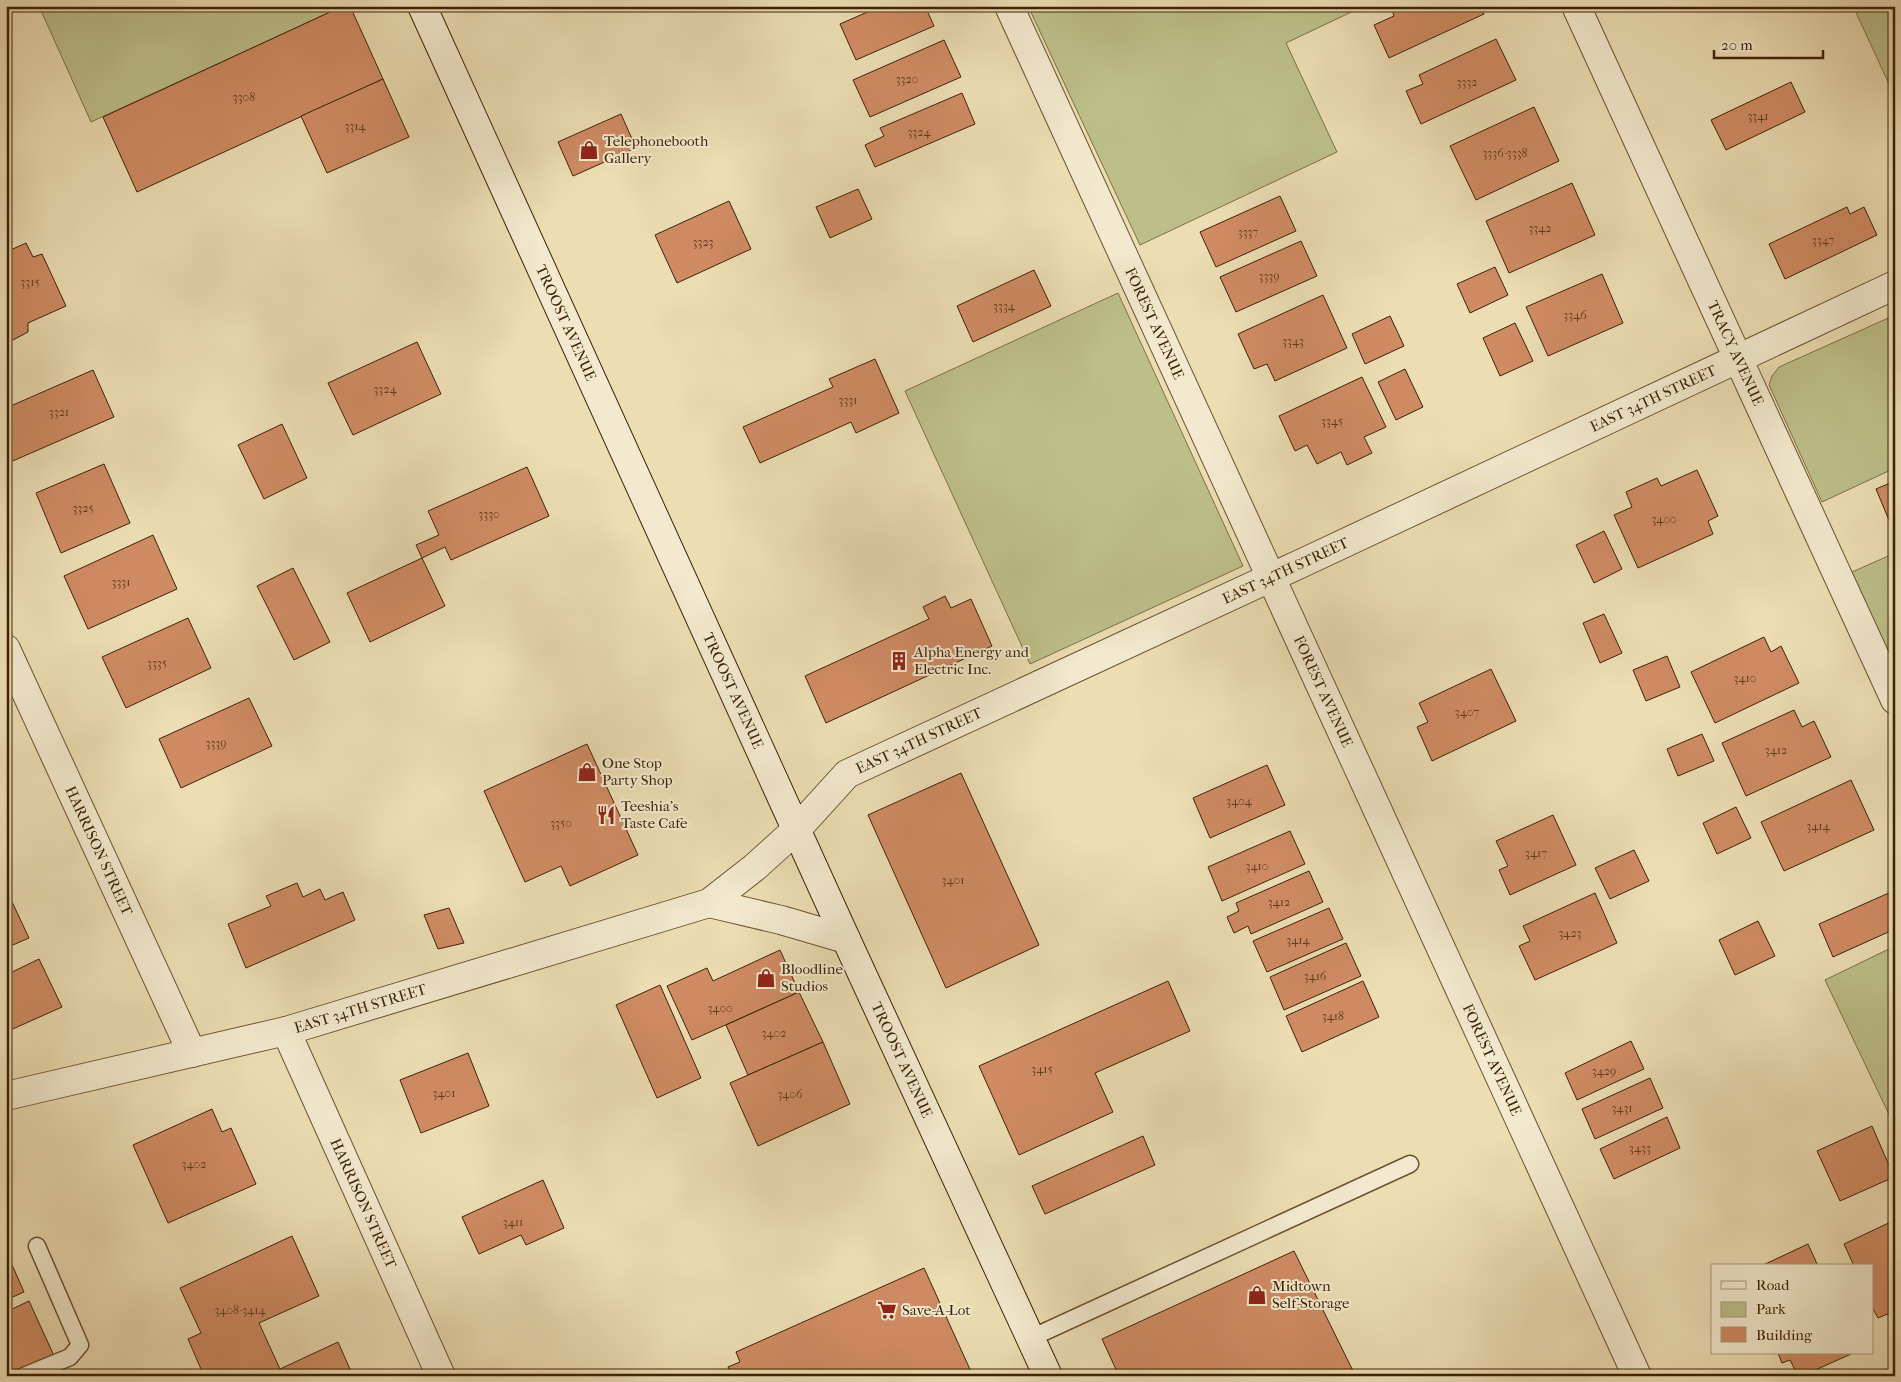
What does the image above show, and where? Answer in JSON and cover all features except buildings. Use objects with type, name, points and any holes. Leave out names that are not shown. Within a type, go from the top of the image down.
[{"type":"street","name":"TROOST AVENUE","points":[[422,6],[846,939],[1048,1376]]},
{"type":"street","name":"FOREST AVENUE","points":[[1009,6],[1637,1376]]},
{"type":"street","name":"TRACY AVENUE","points":[[1576,6],[1895,700]]},
{"type":"street","name":"EAST 34TH STREET","points":[[6,1096],[286,1031],[709,903],[755,867],[797,829],[847,774],[1895,285]]},
{"type":"street","name":"HARRISON STREET","points":[[6,649],[192,1053]]},
{"type":"street","points":[[709,903],[781,920],[846,939]]},
{"type":"street","name":"HARRISON STREET","points":[[286,1031],[441,1376]]},
{"type":"lane","points":[[1031,1338],[1410,1164]]},
{"type":"lane","points":[[24,1376],[70,1357],[80,1345],[37,1246]]},
{"type":"green space","points":[[39,6],[343,6],[91,122]]},
{"type":"green space","points":[[1028,6],[1364,6],[1286,43],[1337,152],[1140,245]]},
{"type":"green space","points":[[1853,6],[1895,6],[1895,97]]},
{"type":"green space","points":[[1118,293],[1243,566],[1030,664],[905,391]]},
{"type":"green space","points":[[1895,315],[1895,468],[1822,502],[1769,385],[1772,376],[1779,367]]},
{"type":"green space","points":[[1895,553],[1895,666],[1852,572]]},
{"type":"green space","points":[[1895,946],[1895,1127],[1825,980]]},
{"type":"place","name":"Telephonebooth Gallery","points":[[589,150]]},
{"type":"place","name":"Alpha Energy and Electric Inc.","points":[[899,661]]},
{"type":"place","name":"One Stop Party Shop","points":[[587,772]]},
{"type":"place","name":"Teeshia's Taste Cafe","points":[[606,815]]},
{"type":"place","name":"Bloodline Studios","points":[[766,978]]},
{"type":"place","name":"Midtown Self-Storage","points":[[1257,1295]]},
{"type":"place","name":"Save-A-Lot","points":[[887,1310]]}]
